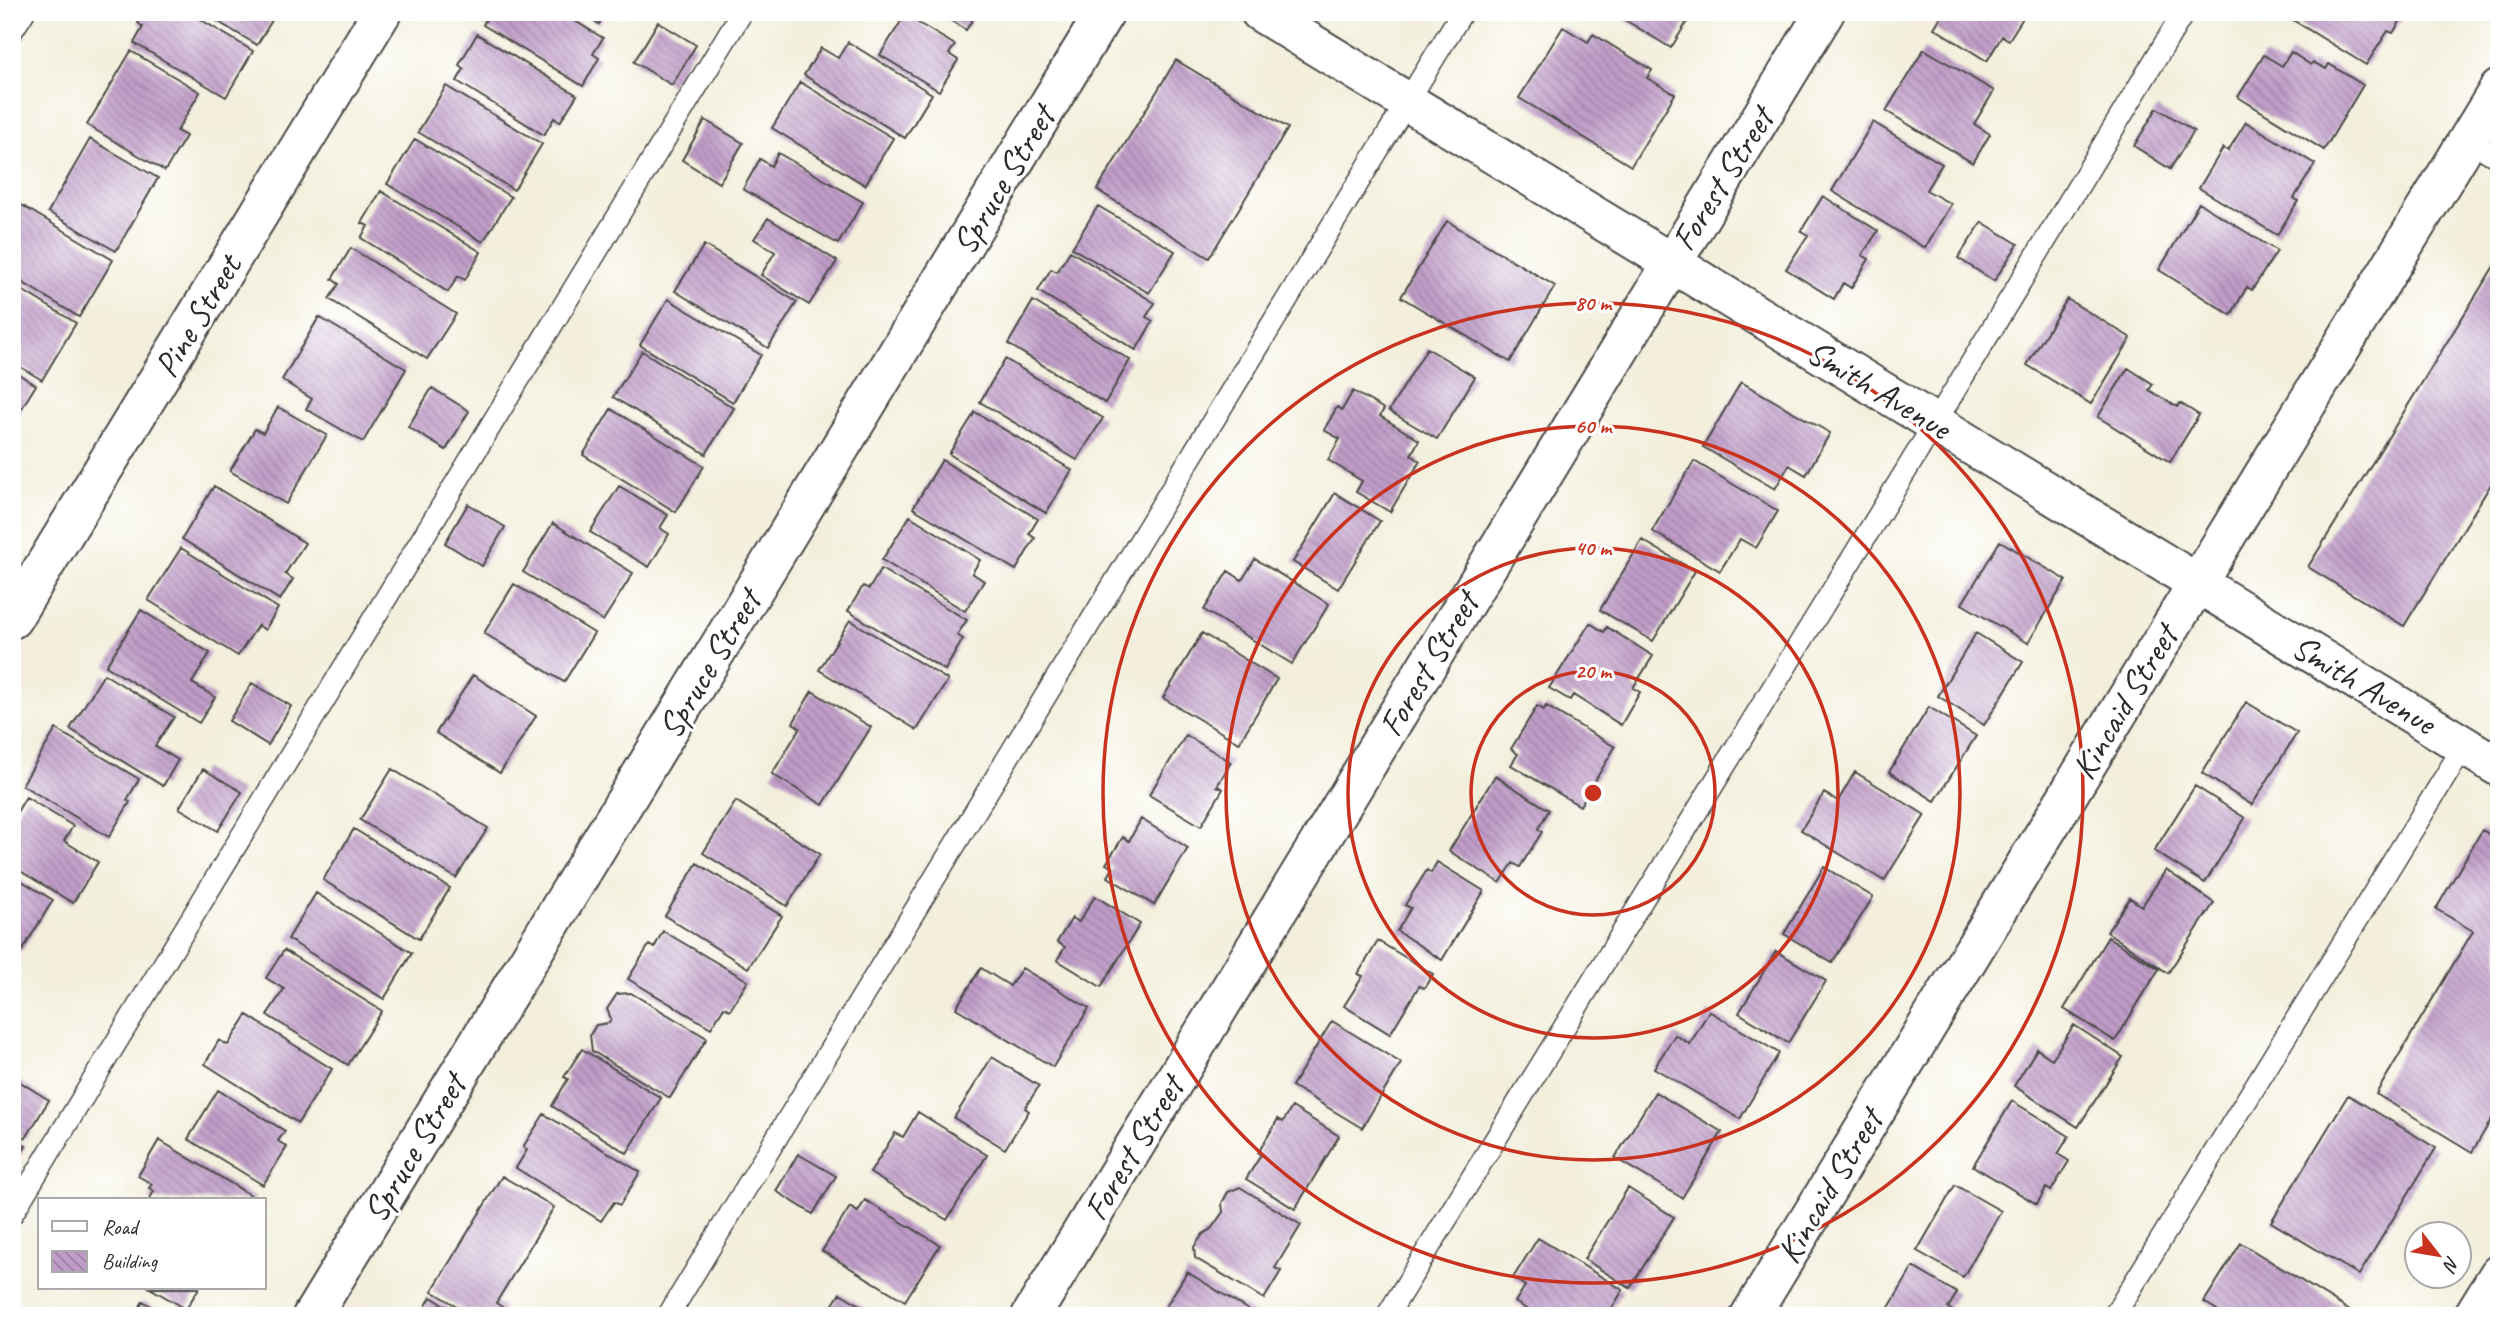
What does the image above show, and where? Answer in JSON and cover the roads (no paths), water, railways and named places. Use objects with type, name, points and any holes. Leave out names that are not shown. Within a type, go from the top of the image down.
[{"type":"street","name":"Pine Street","points":[[12,619],[382,12]]},
{"type":"street","name":"Spruce Street","points":[[313,1316],[1105,12]]},
{"type":"street","name":"Smith Avenue","points":[[1259,12],[2499,767]]},
{"type":"street","name":"Forest Street","points":[[1031,1316],[1825,12]]},
{"type":"street","name":"Kincaid Street","points":[[1750,1316],[2197,582],[2483,149],[2499,89]]},
{"type":"street","points":[[2473,1316],[2499,1274]]},
{"type":"lane","points":[[12,31],[24,12]]},
{"type":"lane","points":[[12,1214],[742,12]]},
{"type":"lane","points":[[668,1316],[1462,12]]},
{"type":"lane","points":[[1387,1316],[2184,12]]},
{"type":"lane","points":[[2114,1316],[2464,746]]}]
